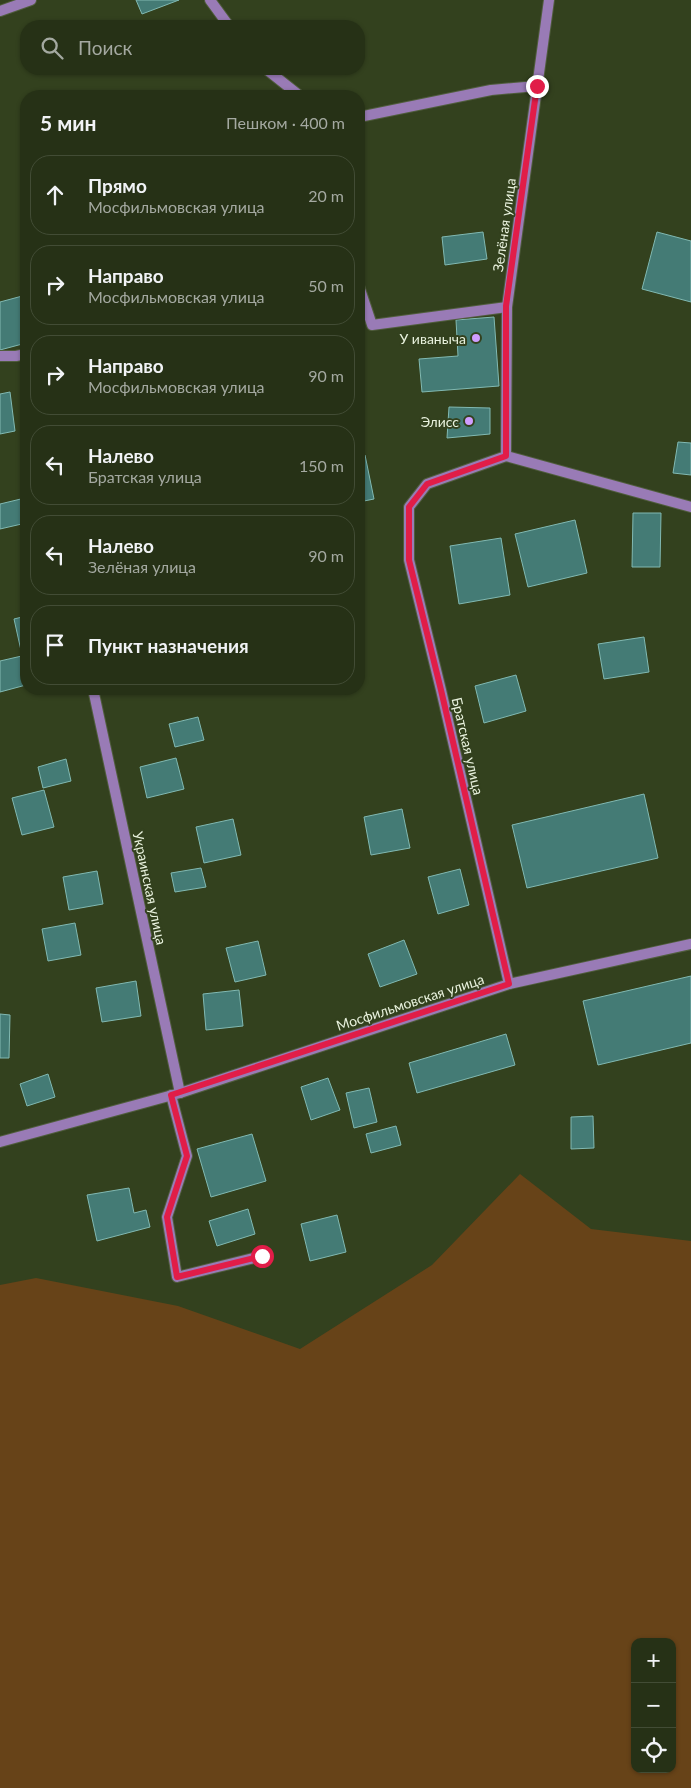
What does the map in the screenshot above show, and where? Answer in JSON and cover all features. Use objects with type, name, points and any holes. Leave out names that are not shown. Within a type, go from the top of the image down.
[{"type":"street","points":[[0,11],[30,0]]},
{"type":"street","points":[[210,0],[225,20]]},
{"type":"street","name":"Зелёная улица","points":[[506,456],[506,306],[549,0]]},
{"type":"street","points":[[274,75],[292,90]]},
{"type":"street","points":[[365,116],[491,90],[537,86]]},
{"type":"street","points":[[365,304],[372,325],[506,306]]},
{"type":"street","points":[[0,356],[20,355]]},
{"type":"street","points":[[506,456],[691,507]]},
{"type":"street","name":"Братская улица","points":[[506,456],[427,484],[409,507],[409,560],[509,984]]},
{"type":"street","name":"Украинская улица","points":[[94,695],[175,1094]]},
{"type":"street","name":"Мосфильмовская улица","points":[[0,1142],[175,1094],[509,984],[691,944]]},
{"type":"street","points":[[175,1094],[187,1156],[167,1217],[177,1277],[262,1256]]},
{"type":"shaded area","points":[[520,1174],[591,1229],[691,1241],[691,1788],[0,1788],[0,1285],[36,1278],[178,1306],[300,1349],[432,1265]]},
{"type":"building","points":[[136,0],[179,0],[142,14]]},
{"type":"building","points":[[483,232],[487,259],[445,265],[442,237]]},
{"type":"building","points":[[657,232],[691,241],[691,302],[642,289]]},
{"type":"building","points":[[20,297],[20,345],[0,350],[0,302]]},
{"type":"building","name":"У иваныча","points":[[494,317],[499,386],[422,392],[419,359],[458,356],[456,320]]},
{"type":"building","points":[[10,392],[15,431],[0,434],[0,394]]},
{"type":"building","name":"Элисс","points":[[449,407],[490,408],[490,434],[447,438]]},
{"type":"building","points":[[678,442],[691,443],[691,475],[673,473]]},
{"type":"building","points":[[365,455],[374,499],[365,501]]},
{"type":"building","points":[[20,499],[20,524],[0,529],[0,504]]},
{"type":"building","points":[[633,513],[661,513],[660,567],[632,567]]},
{"type":"building","points":[[575,520],[587,573],[528,587],[515,534]]},
{"type":"building","points":[[501,538],[510,595],[459,604],[450,546]]},
{"type":"building","points":[[20,618],[20,646],[14,619]]},
{"type":"building","points":[[644,637],[649,672],[604,679],[598,644]]},
{"type":"building","points":[[20,656],[20,687],[0,692],[0,661]]},
{"type":"building","points":[[516,675],[526,711],[484,723],[475,686]]},
{"type":"building","points":[[198,717],[204,740],[175,747],[169,724]]},
{"type":"building","points":[[176,758],[184,789],[147,798],[140,767]]},
{"type":"building","points":[[66,759],[71,781],[43,788],[38,767]]},
{"type":"building","points":[[44,790],[54,827],[22,835],[12,798]]},
{"type":"building","points":[[644,794],[658,858],[527,888],[512,825]]},
{"type":"building","points":[[402,809],[410,848],[371,855],[364,817]]},
{"type":"building","points":[[233,819],[241,855],[204,863],[196,827]]},
{"type":"building","points":[[201,868],[206,887],[175,892],[171,873]]},
{"type":"building","points":[[460,869],[469,905],[438,914],[428,877]]},
{"type":"building","points":[[97,871],[103,904],[69,910],[63,877]]},
{"type":"building","points":[[75,923],[81,955],[48,961],[42,929]]},
{"type":"building","points":[[404,940],[417,974],[380,987],[368,954]]},
{"type":"building","points":[[258,941],[266,975],[235,982],[226,948]]},
{"type":"building","points":[[691,976],[691,1043],[598,1065],[583,1001]]},
{"type":"building","points":[[136,981],[141,1016],[102,1022],[96,988]]},
{"type":"building","points":[[239,990],[243,1026],[206,1030],[203,994]]},
{"type":"building","points":[[0,1014],[10,1015],[9,1058],[0,1058]]},
{"type":"building","points":[[506,1034],[515,1065],[417,1093],[409,1063]]},
{"type":"building","points":[[48,1074],[55,1097],[27,1106],[20,1084]]},
{"type":"building","points":[[328,1078],[340,1110],[311,1120],[301,1087]]},
{"type":"building","points":[[369,1088],[377,1122],[354,1128],[346,1093]]},
{"type":"building","points":[[593,1116],[594,1148],[571,1149],[571,1117]]},
{"type":"building","points":[[396,1126],[401,1145],[371,1153],[366,1134]]},
{"type":"building","points":[[252,1134],[266,1181],[211,1197],[197,1149]]},
{"type":"building","points":[[129,1188],[134,1213],[146,1210],[150,1227],[97,1241],[87,1195]]},
{"type":"building","points":[[248,1209],[255,1234],[217,1246],[209,1221]]},
{"type":"building","points":[[337,1215],[346,1252],[310,1261],[301,1224]]},
{"type":"place","name":"У иваныча","points":[[476,338]]},
{"type":"place","name":"Элисс","points":[[469,421]]},
{"type":"route","points":[[262,1256],[177,1277],[167,1217],[187,1156],[171,1095],[509,984],[409,560],[409,507],[427,484],[506,456],[506,306],[537,86]]}]
